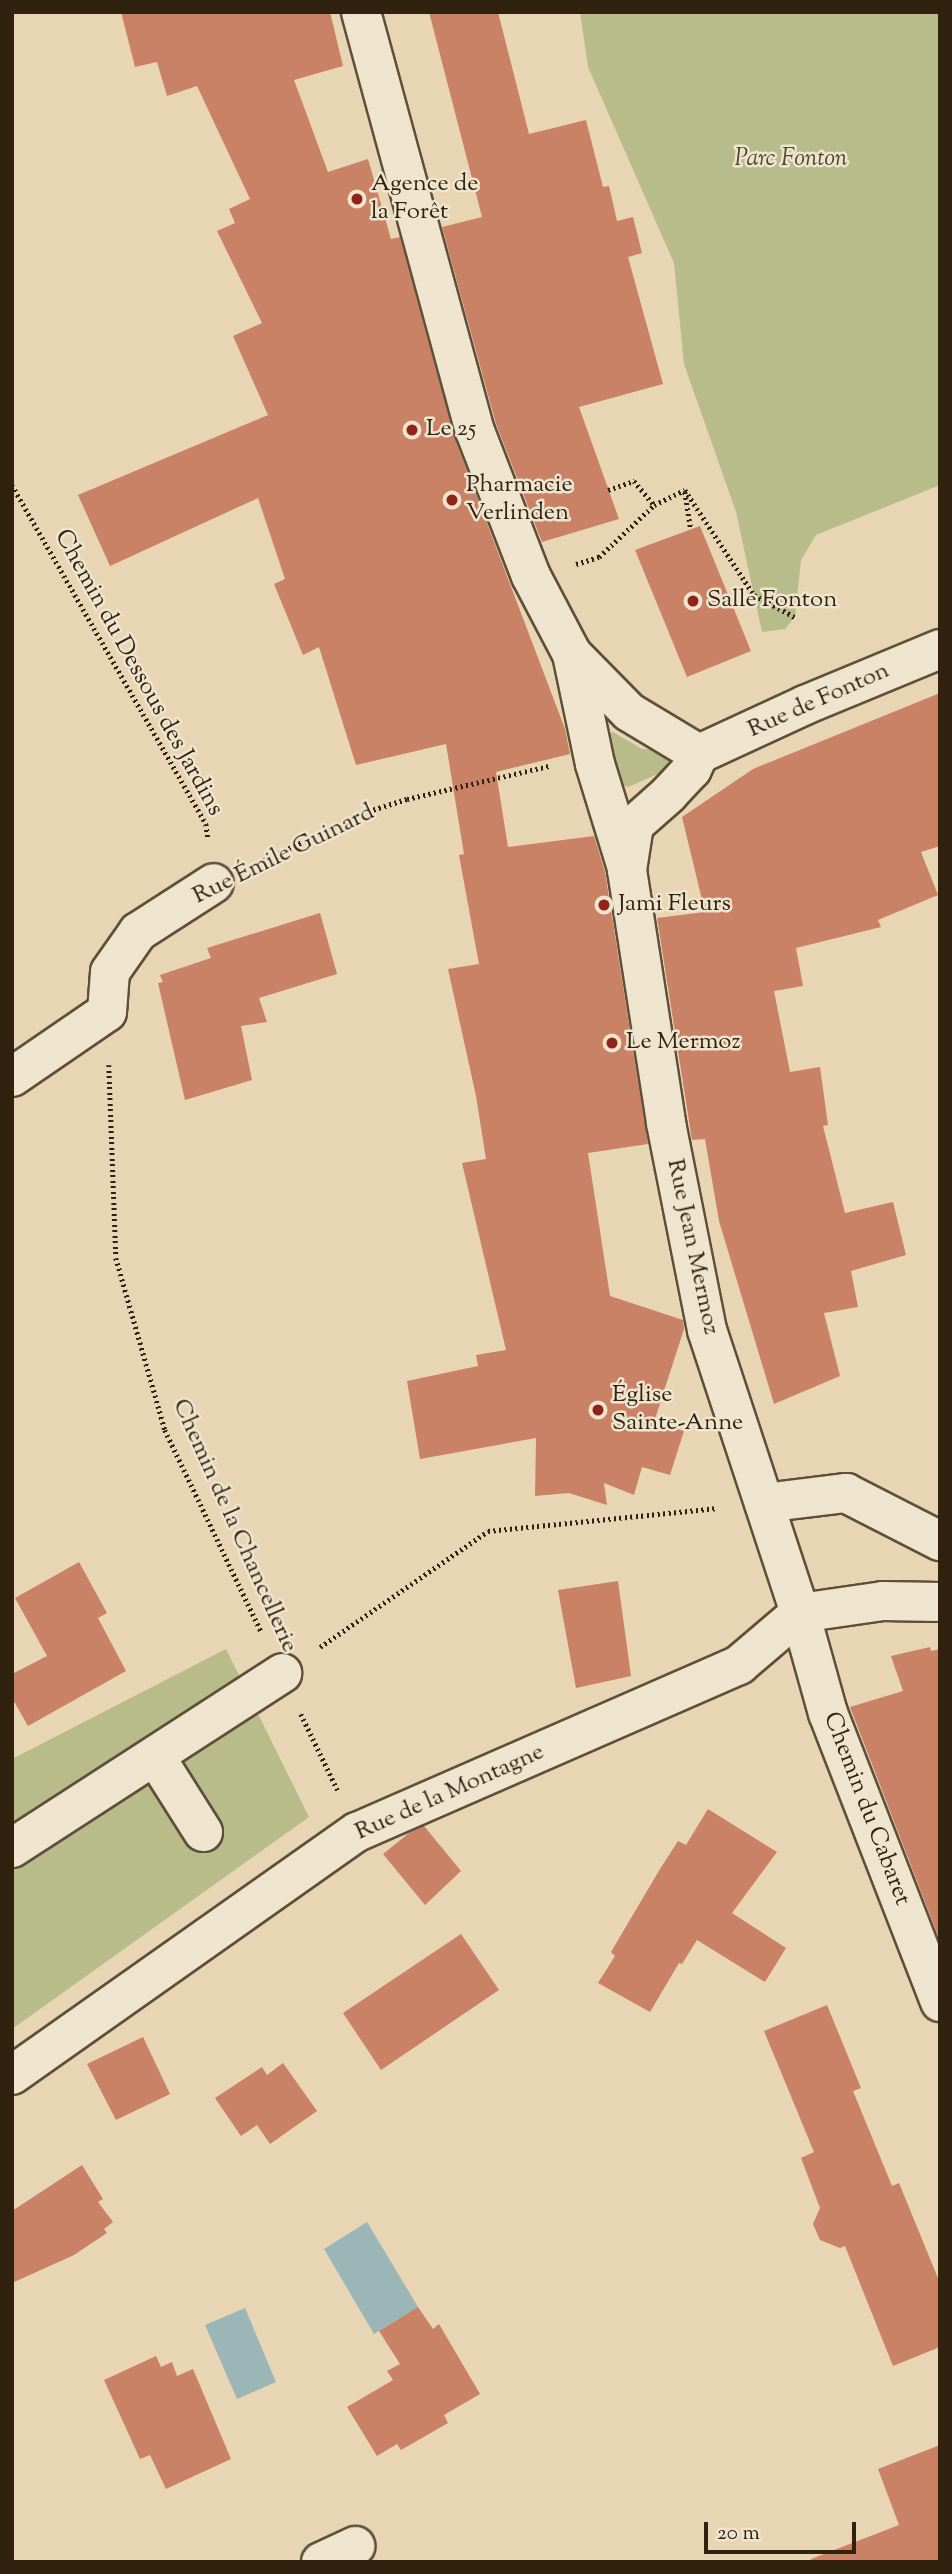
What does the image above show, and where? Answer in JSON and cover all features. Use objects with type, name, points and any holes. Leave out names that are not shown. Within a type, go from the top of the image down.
[{"type":"street","name":"Rue Jean Mermoz","points":[[361,12],[475,431],[531,576],[572,654],[595,764],[627,870],[666,1123],[707,1330],[800,1614]]},
{"type":"street","name":"Rue de Fonton","points":[[699,754],[804,705],[940,649]]},
{"type":"street","name":"Rue Jean Mermoz","points":[[572,654],[629,712],[699,754],[692,769],[670,794],[634,825],[627,870]]},
{"type":"street","name":"Rue Émile Guinard","points":[[107,1012],[110,972],[138,932],[214,883]]},
{"type":"street","points":[[12,1077],[107,1012]]},
{"type":"street","points":[[764,1503],[846,1493],[940,1541]]},
{"type":"street","points":[[800,1614],[883,1601],[940,1602]]},
{"type":"street","name":"Rue de la Montagne","points":[[12,2075],[357,1832],[739,1665],[800,1614]]},
{"type":"street","name":"Chemin du Cabaret","points":[[800,1614],[828,1713],[940,2002]]},
{"type":"street","points":[[12,1849],[282,1674]]},
{"type":"street","points":[[155,1756],[203,1832]]},
{"type":"street","points":[[321,2562],[356,2546]]},
{"type":"path","points":[[608,490],[634,481],[654,505]]},
{"type":"path","name":"Chemin du Dessous des Jardins","points":[[12,485],[206,824],[214,883]]},
{"type":"path","points":[[531,576],[599,557],[654,505],[685,490]]},
{"type":"path","points":[[685,490],[691,529]]},
{"type":"path","points":[[685,490],[754,594],[795,617]]},
{"type":"path","name":"Rue Émile Guinard","points":[[214,883],[363,813],[407,799],[549,766],[595,764]]},
{"type":"path","name":"Chemin de la Chancellerie","points":[[107,1012],[116,1258],[165,1430],[357,1832]]},
{"type":"path","points":[[282,1674],[488,1531],[764,1503]]},
{"type":"green space","name":"Parc Fonton","points":[[580,12],[940,12],[940,485],[816,535],[801,560],[795,617],[785,629],[762,632],[736,512],[684,364],[674,263],[588,67]]},
{"type":"green space","points":[[613,732],[642,749],[674,751],[674,767],[628,787],[612,780],[599,735]]},
{"type":"green space","points":[[226,1649],[309,1817],[12,2029],[12,1759]]},
{"type":"water","points":[[367,2222],[418,2307],[374,2334],[324,2249]]},
{"type":"water","points":[[245,2308],[276,2382],[237,2399],[205,2325]]},
{"type":"building","points":[[121,12],[330,12],[343,66],[294,80],[328,172],[368,159],[391,239],[400,237],[455,439],[565,729],[570,754],[496,772],[508,847],[594,836],[605,872],[648,1144],[588,1153],[610,1296],[683,1320],[684,1329],[654,1422],[684,1431],[670,1475],[642,1467],[634,1495],[604,1483],[607,1505],[569,1493],[535,1496],[536,1438],[420,1459],[407,1381],[478,1366],[476,1355],[506,1350],[462,1163],[486,1159],[476,1096],[448,969],[479,964],[459,855],[464,854],[446,744],[356,765],[319,647],[303,655],[274,584],[285,579],[258,498],[110,566],[78,495],[268,415],[233,336],[262,323],[217,231],[235,223],[229,209],[250,199],[197,86],[167,96],[157,62],[135,67]]},
{"type":"building","points":[[429,12],[498,12],[529,134],[586,120],[603,187],[609,186],[617,221],[633,217],[642,253],[628,257],[663,384],[579,407],[619,519],[542,542],[496,424],[442,227],[482,217]]},
{"type":"building","name":"Salle Fonton","points":[[700,526],[751,651],[687,677],[635,550]]},
{"type":"building","points":[[940,693],[940,846],[921,852],[938,895],[878,920],[881,927],[796,948],[803,986],[774,991],[790,1072],[820,1067],[828,1125],[823,1126],[845,1213],[893,1202],[906,1255],[851,1271],[858,1307],[824,1313],[840,1376],[774,1404],[719,1221],[705,1139],[692,1140],[657,918],[705,912],[682,817],[753,769]]},
{"type":"building","points":[[320,913],[337,974],[259,998],[267,1022],[241,1026],[252,1080],[185,1100],[158,983],[163,982],[160,975],[211,958],[207,948]]},
{"type":"building","points":[[79,1562],[107,1613],[98,1618],[126,1671],[28,1726],[12,1698],[12,1674],[47,1656],[15,1598]]},
{"type":"building","points":[[618,1581],[631,1676],[576,1688],[558,1590]]},
{"type":"building","points":[[930,1647],[931,1651],[940,1649],[940,1941],[850,1707],[903,1691],[891,1656]]},
{"type":"building","points":[[708,1809],[777,1852],[732,1913],[786,1948],[765,1982],[697,1940],[682,1964],[679,1963],[650,2012],[598,1983],[615,1956],[611,1952],[660,1869],[678,1841],[686,1845]]},
{"type":"building","points":[[424,1826],[461,1871],[425,1905],[383,1854],[409,1833]]},
{"type":"building","points":[[461,1934],[499,1990],[381,2070],[343,2013]]},
{"type":"building","points":[[827,2005],[861,2088],[853,2091],[892,2186],[899,2183],[940,2283],[940,2347],[893,2366],[845,2246],[840,2248],[820,2240],[813,2224],[820,2208],[801,2158],[814,2152],[764,2031]]},
{"type":"building","points":[[143,2037],[170,2094],[116,2120],[87,2064]]},
{"type":"building","points":[[283,2063],[317,2111],[270,2144],[257,2125],[241,2136],[215,2098],[262,2067],[267,2075]]},
{"type":"building","points":[[82,2165],[103,2199],[98,2202],[113,2222],[104,2229],[107,2233],[74,2255],[12,2283],[12,2211]]},
{"type":"building","points":[[418,2307],[433,2329],[439,2324],[480,2394],[444,2415],[448,2423],[401,2450],[397,2444],[377,2456],[347,2407],[393,2380],[387,2371],[400,2364],[379,2331]]},
{"type":"building","points":[[156,2356],[161,2367],[172,2362],[177,2376],[193,2369],[231,2459],[166,2489],[150,2455],[140,2459],[104,2380]]},
{"type":"building","points":[[940,2445],[940,2562],[811,2562],[811,2559],[899,2525],[878,2469]]},
{"type":"place","name":"Agence de la Forêt","points":[[357,199]]},
{"type":"place","name":"Le 25","points":[[412,430]]},
{"type":"place","name":"Pharmacie Verlinden","points":[[452,500]]},
{"type":"place","name":"Salle Fonton","points":[[693,601]]},
{"type":"place","name":"Jami Fleurs","points":[[604,905]]},
{"type":"place","name":"Le Mermoz","points":[[612,1043]]},
{"type":"place","name":"Église Sainte-Anne","points":[[598,1410]]}]
